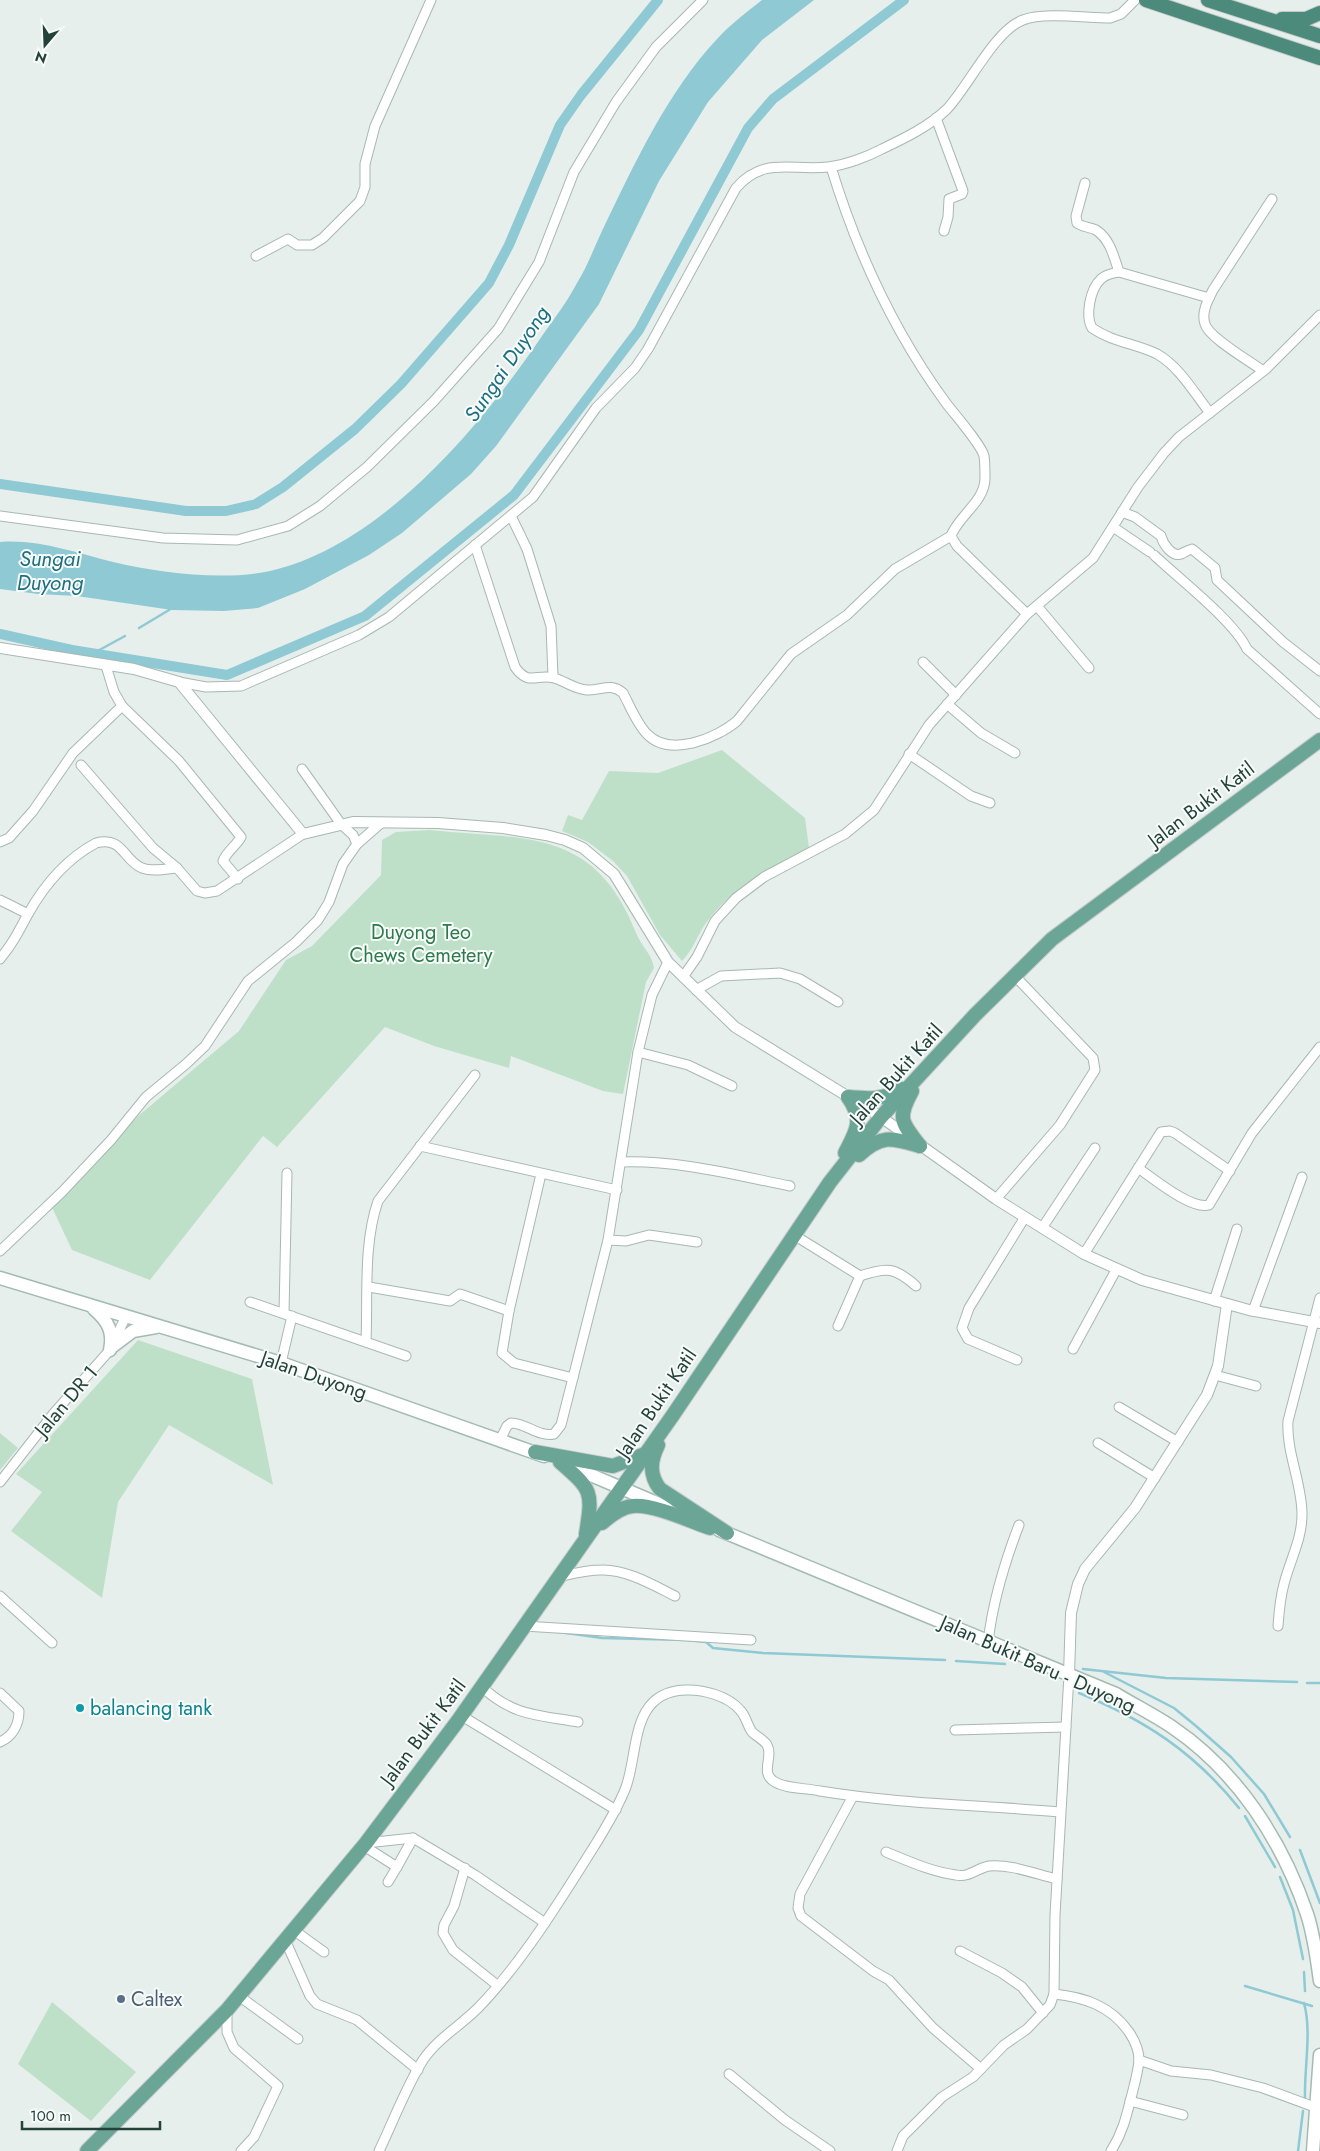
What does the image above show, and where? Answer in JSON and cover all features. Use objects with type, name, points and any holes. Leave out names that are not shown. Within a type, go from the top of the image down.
[{"type":"highway","points":[[1146,0],[1320,58]]},
{"type":"highway","points":[[1210,1],[1296,20],[1306,19],[1320,13]]},
{"type":"highway","points":[[1210,1],[1320,36]]},
{"type":"main road","name":"Jalan Bukit Katil","points":[[87,2151],[227,2010],[286,1942],[365,1845],[462,1716],[673,1415],[830,1182],[881,1117],[925,1068],[1052,939],[1320,740]]},
{"type":"main road","points":[[920,1146],[905,1128],[902,1108],[925,1068]]},
{"type":"main road","points":[[848,1097],[870,1100],[889,1097],[910,1084]]},
{"type":"main road","points":[[830,1182],[857,1131],[856,1108],[848,1097]]},
{"type":"main road","points":[[830,1182],[872,1143],[885,1139],[894,1139],[920,1146]]},
{"type":"main road","name":"Jalan Duyong","points":[[0,1278],[80,1304],[281,1363],[535,1452],[622,1488]]},
{"type":"main road","points":[[80,1304],[94,1310],[108,1324],[112,1348]]},
{"type":"main road","points":[[112,1348],[133,1331],[161,1327]]},
{"type":"main road","points":[[673,1415],[652,1456],[651,1472],[654,1482],[660,1489],[728,1533]]},
{"type":"main road","points":[[535,1452],[613,1466],[645,1454]]},
{"type":"main road","points":[[560,1462],[584,1483],[590,1496],[586,1537]]},
{"type":"main road","name":"Jalan Bukit Baru - Duyong","points":[[622,1488],[1116,1694],[1172,1727],[1224,1771],[1263,1820],[1289,1869],[1308,1915],[1320,1981]]},
{"type":"main road","points":[[586,1537],[612,1514],[635,1506],[655,1510],[728,1533]]},
{"type":"main road","points":[[1313,2151],[1318,2108],[1320,2055]]},
{"type":"street","points":[[256,256],[288,239],[298,245],[312,245],[323,238],[360,201],[365,187],[365,164],[375,126],[431,0]]},
{"type":"street","points":[[0,516],[163,538],[237,540],[288,526],[320,506],[367,467],[427,407],[498,329],[539,262],[574,172],[616,102],[656,47],[703,0]]},
{"type":"street","points":[[0,648],[134,669],[179,682],[219,688],[241,686],[359,635],[389,617],[511,516],[544,484],[596,408],[635,368],[648,349],[736,188],[744,180],[767,167],[831,167],[881,150],[936,118],[954,101],[989,52],[1014,24],[1022,20],[1037,18],[1110,18],[1121,14],[1135,0]]},
{"type":"street","points":[[936,118],[963,191],[949,199],[948,217],[944,231]]},
{"type":"street","points":[[475,545],[515,668],[524,677],[531,679],[553,677],[580,689],[610,686],[618,688],[623,693],[647,734],[657,741],[680,744],[714,737],[737,721],[791,654],[847,615],[895,569],[951,536],[956,526],[970,511],[984,485],[983,453],[923,371],[905,342],[859,249],[831,167]]},
{"type":"street","points":[[1085,183],[1076,216],[1077,223],[1097,231],[1104,238],[1111,250],[1119,272]]},
{"type":"street","points":[[1263,371],[1206,328],[1204,316],[1209,298],[1272,199]]},
{"type":"street","points":[[1209,298],[1119,272],[1105,276],[1096,286],[1088,312],[1092,328],[1112,340],[1144,348],[1159,356],[1176,369],[1210,413]]},
{"type":"street","points":[[683,977],[697,957],[715,921],[736,898],[764,877],[845,834],[862,822],[883,798],[929,725],[947,704],[1027,614],[1093,558],[1138,487],[1178,437],[1263,371],[1320,315]]},
{"type":"street","points":[[1122,512],[1135,517],[1161,536],[1162,542],[1174,554],[1192,549],[1215,568],[1217,580],[1223,586],[1283,642],[1320,671]]},
{"type":"street","points":[[511,516],[527,549],[551,626],[553,677]]},
{"type":"street","points":[[1112,527],[1152,554],[1229,626],[1243,640],[1247,649],[1320,714]]},
{"type":"street","points":[[951,536],[957,546],[1027,614]]},
{"type":"street","points":[[1037,606],[1089,668]]},
{"type":"street","points":[[924,662],[956,695]]},
{"type":"street","points":[[106,666],[114,692],[122,706],[179,761],[241,837],[237,844],[226,854],[223,861],[238,879]]},
{"type":"street","points":[[179,682],[303,834]]},
{"type":"street","points":[[947,704],[980,733],[1015,753]]},
{"type":"street","points":[[0,842],[10,838],[33,811],[73,753],[122,706]]},
{"type":"street","points":[[910,754],[971,796],[990,803]]},
{"type":"street","points":[[81,765],[153,848],[177,868],[197,891],[205,893],[217,891],[238,879],[303,834],[353,822],[412,822],[503,828],[564,840],[583,848],[614,874],[668,962],[735,1027],[881,1117],[1025,1218],[1084,1254],[1116,1270],[1175,1291],[1253,1311],[1316,1322]]},
{"type":"street","points":[[302,769],[341,824],[353,835],[357,844]]},
{"type":"street","points":[[0,1251],[62,1192],[111,1140],[146,1097],[205,1046],[248,981],[296,942],[318,920],[329,902],[343,864],[357,844],[382,823]]},
{"type":"street","points":[[0,959],[15,941],[28,914],[55,874],[96,843],[104,841],[113,842],[121,847],[134,863],[142,868],[159,870],[177,868]]},
{"type":"street","points":[[0,900],[28,914]]},
{"type":"street","points":[[500,1440],[507,1426],[511,1424],[521,1425],[547,1436],[554,1434],[562,1425],[608,1240],[638,1052],[652,995],[668,962]]},
{"type":"street","points":[[696,990],[721,976],[780,973],[800,979],[838,1002]]},
{"type":"street","points":[[996,1199],[1060,1125],[1095,1070],[1093,1058],[1015,976]]},
{"type":"street","points":[[1138,1168],[1188,1201],[1203,1207],[1213,1202],[1252,1133],[1320,1047]]},
{"type":"street","points":[[638,1052],[688,1066],[732,1086]]},
{"type":"street","points":[[366,1342],[369,1249],[373,1215],[378,1201],[475,1075]]},
{"type":"street","points":[[1084,1254],[1161,1132],[1170,1131],[1230,1171]]},
{"type":"street","points":[[420,1146],[617,1190]]},
{"type":"street","points":[[1042,1228],[1095,1148]]},
{"type":"street","points":[[621,1162],[640,1161],[701,1168],[790,1186]]},
{"type":"street","points":[[281,1363],[288,1315],[287,1173]]},
{"type":"street","points":[[542,1174],[509,1310],[502,1353],[514,1363],[573,1378]]},
{"type":"street","points":[[1253,1311],[1302,1177]]},
{"type":"street","points":[[1017,1360],[968,1339],[962,1328],[969,1308],[1025,1218]]},
{"type":"street","points":[[1214,1301],[1237,1229]]},
{"type":"street","points":[[608,1240],[626,1241],[650,1235],[697,1242]]},
{"type":"street","points":[[794,1235],[860,1276]]},
{"type":"street","points":[[838,1326],[860,1276],[880,1269],[892,1269],[907,1277],[916,1286]]},
{"type":"street","points":[[1073,1349],[1116,1270]]},
{"type":"street","points":[[369,1287],[450,1302],[460,1294],[509,1310]]},
{"type":"street","points":[[1278,1626],[1281,1597],[1298,1544],[1302,1513],[1298,1481],[1287,1434],[1288,1420],[1316,1322],[1320,1298]]},
{"type":"street","points":[[250,1302],[406,1356]]},
{"type":"street","points":[[897,2151],[903,2136],[942,2097],[961,2087],[1004,2045],[1027,2029],[1050,2005],[1054,1994],[1057,1879],[1071,1613],[1078,1584],[1085,1569],[1135,1508],[1207,1395],[1215,1375],[1221,1350],[1227,1304]]},
{"type":"street","name":"Jalan DR 1","points":[[0,1482],[54,1413],[112,1348],[126,1316]]},
{"type":"street","points":[[1215,1375],[1256,1386]]},
{"type":"street","points":[[1119,1407],[1178,1442]]},
{"type":"street","points":[[1098,1443],[1155,1478]]},
{"type":"street","points":[[988,1642],[992,1610],[1002,1570],[1019,1525]]},
{"type":"street","points":[[558,1577],[588,1571],[614,1571],[652,1584],[675,1596]]},
{"type":"street","points":[[0,1596],[52,1643]]},
{"type":"street","points":[[524,1626],[751,1640]]},
{"type":"street","points":[[482,1686],[497,1702],[509,1708],[578,1722]]},
{"type":"street","points":[[379,2151],[418,2070],[436,2045],[478,2008],[497,1985],[544,1923],[616,1810],[626,1786],[638,1728],[649,1705],[657,1698],[683,1690],[699,1691],[733,1703],[742,1712],[753,1733],[766,1744],[768,1751],[767,1773],[776,1783],[853,1796],[1060,1812]]},
{"type":"street","points":[[0,1694],[13,1703],[18,1711],[16,1726],[6,1740],[0,1742]]},
{"type":"street","points":[[462,1716],[616,1810]]},
{"type":"street","points":[[955,1730],[1066,1727]]},
{"type":"street","points":[[853,1796],[800,1894],[798,1908],[801,1916],[842,1945],[873,1971],[889,1980],[933,2028],[981,2069]]},
{"type":"street","points":[[365,1845],[413,1838],[465,1868],[544,1923]]},
{"type":"street","points":[[388,1882],[413,1838]]},
{"type":"street","points":[[365,1845],[397,1867]]},
{"type":"street","points":[[886,1852],[922,1866],[957,1876],[971,1874],[987,1866],[1007,1866],[1057,1879]]},
{"type":"street","points":[[465,1868],[454,1906],[444,1926],[443,1933],[453,1950],[497,1985]]},
{"type":"street","points":[[295,1931],[324,1952]]},
{"type":"street","points":[[286,1942],[310,1996],[317,2004],[357,2020],[418,2070]]},
{"type":"street","points":[[960,1951],[1002,1973],[1022,1987],[1043,2014]]},
{"type":"street","points":[[1054,1994],[1089,2001],[1110,2010],[1132,2036],[1138,2048],[1139,2060],[1123,2132],[1111,2151]]},
{"type":"street","points":[[239,1996],[298,2039]]},
{"type":"street","points":[[227,2010],[227,2032],[234,2048],[278,2086],[254,2137],[241,2151]]},
{"type":"street","points":[[1139,2060],[1171,2071],[1211,2076],[1263,2088],[1318,2108]]},
{"type":"street","points":[[729,2074],[784,2120],[830,2151]]},
{"type":"street","points":[[1130,2101],[1183,2115]]},
{"type":"green space","points":[[722,750],[805,818],[809,848],[755,878],[731,896],[705,924],[690,951],[682,961],[660,935],[627,876],[613,861],[588,842],[562,831],[568,815],[582,820],[609,771],[658,773]]},
{"type":"green space","name":"Duyong Teo Chews Cemetery","points":[[429,830],[527,839],[554,846],[579,857],[601,874],[620,900],[654,968],[646,982],[623,1094],[603,1091],[511,1056],[509,1068],[434,1046],[385,1027],[277,1147],[263,1136],[150,1280],[72,1250],[51,1205],[137,1117],[239,1031],[286,960],[312,946],[381,875],[382,840],[396,832]]},
{"type":"green space","points":[[138,1340],[252,1379],[273,1485],[169,1425],[118,1502],[102,1598],[11,1531],[42,1492],[16,1474]]},
{"type":"green space","points":[[0,1433],[18,1448],[0,1470]]},
{"type":"green space","points":[[52,2002],[136,2072],[91,2121],[18,2064]]},
{"type":"water","name":"Sungai Duyong","points":[[762,0],[814,0],[762,40],[708,102],[659,181],[599,304],[496,446],[471,474],[402,533],[369,555],[305,589],[258,608],[224,611],[172,610],[77,596],[38,594],[0,589],[0,542],[29,543],[57,547],[131,566],[170,572],[212,575],[252,574],[270,571],[311,557],[351,536],[389,509],[425,478],[458,443],[517,371],[560,310],[584,271],[639,155],[667,105],[700,59],[718,38]]},
{"type":"waterway","points":[[0,484],[186,511],[226,511],[256,504],[283,487],[355,429],[401,384],[489,283],[509,245],[560,125],[581,95],[658,0]]},
{"type":"waterway","points":[[0,634],[72,650],[227,675],[365,616],[514,495],[639,330],[748,128],[773,99],[904,0]]},
{"type":"waterway","points":[[139,628],[174,607]]},
{"type":"waterway","points":[[92,654],[125,636]]},
{"type":"waterway","points":[[559,1632],[602,1638],[687,1640],[706,1642],[713,1648],[763,1653],[945,1660]]},
{"type":"waterway","points":[[956,1661],[1005,1664]]},
{"type":"waterway","points":[[1083,1669],[1166,1678],[1297,1682]]},
{"type":"waterway","points":[[1104,1672],[1174,1708],[1231,1757],[1264,1794],[1290,1837]]},
{"type":"waterway","points":[[1307,1683],[1320,1683]]},
{"type":"waterway","points":[[1079,1693],[1126,1714],[1167,1740],[1204,1770],[1239,1808]]},
{"type":"waterway","points":[[1245,1816],[1275,1867]]},
{"type":"waterway","points":[[1300,1850],[1320,1903]]},
{"type":"waterway","points":[[1280,1877],[1293,1910],[1303,1959]]},
{"type":"waterway","points":[[1304,1972],[1305,1991]]},
{"type":"waterway","points":[[1245,1986],[1312,2006]]},
{"type":"waterway","points":[[1304,2003],[1308,2038],[1305,2099]]},
{"type":"waterway","points":[[1298,2151],[1303,2111]]},
{"type":"place","name":"balancing tank","points":[[80,1708]]},
{"type":"place","name":"Caltex","points":[[121,1999]]}]
